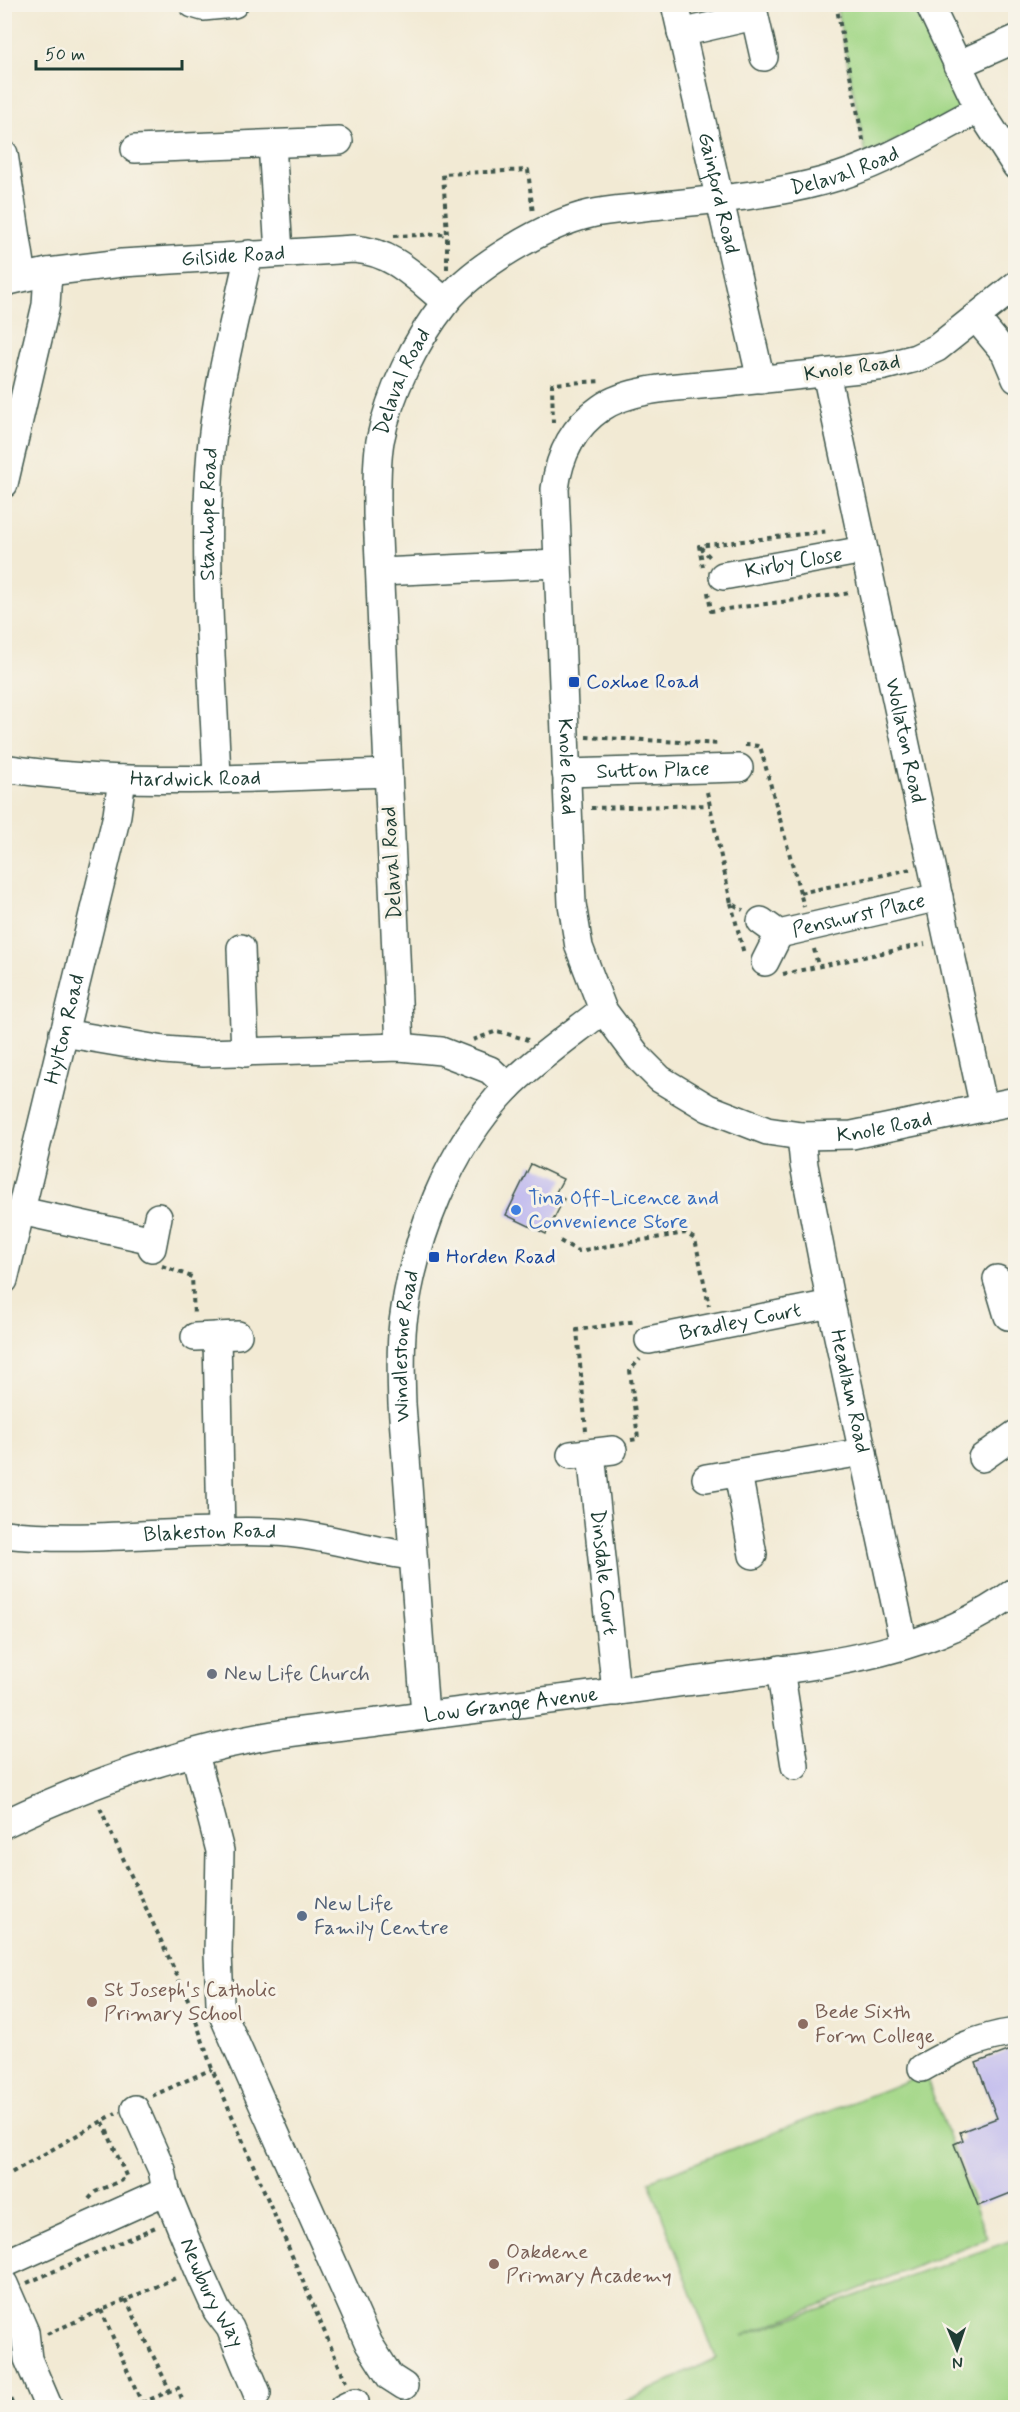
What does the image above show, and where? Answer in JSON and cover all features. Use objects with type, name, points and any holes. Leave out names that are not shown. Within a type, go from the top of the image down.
[{"type":"street","points":[[193,4],[203,7],[234,4]]},
{"type":"street","name":"Gainford Road","points":[[675,4],[761,380]]},
{"type":"street","points":[[929,4],[979,109],[1016,166]]},
{"type":"street","points":[[681,33],[753,10],[764,57]]},
{"type":"street","points":[[957,65],[1016,39]]},
{"type":"street","name":"Delaval Road","points":[[400,1047],[377,471],[380,442],[388,411],[415,349],[446,302],[482,269],[561,223],[591,213],[720,200],[824,181],[868,167],[979,109]]},
{"type":"street","points":[[135,149],[339,141]]},
{"type":"street","points":[[272,144],[279,252]]},
{"type":"street","points":[[4,154],[25,277],[46,305],[4,484]]},
{"type":"street","name":"Gilside Road","points":[[25,277],[122,263],[279,252],[372,250],[391,258],[446,302]]},
{"type":"street","name":"Stanhope Road","points":[[217,778],[209,566],[208,506],[211,449],[227,357],[249,254]]},
{"type":"street","name":"Knole Road","points":[[1016,285],[937,348],[916,358],[885,366],[623,397],[602,407],[586,420],[564,451],[557,472],[555,489],[572,904],[579,947],[603,1010],[639,1058],[660,1079],[708,1108],[767,1131],[801,1136],[852,1135],[1016,1101]]},
{"type":"street","points":[[976,318],[1005,353],[1016,379]]},
{"type":"street","name":"Wollaton Road","points":[[826,373],[984,1108]]},
{"type":"street","name":"Kirby Close","points":[[714,569],[864,550]]},
{"type":"street","points":[[380,572],[557,564]]},
{"type":"street","name":"Sutton Place","points":[[566,773],[702,768],[736,752]]},
{"type":"street","name":"Hardwick Road","points":[[4,768],[122,779],[388,773]]},
{"type":"street","name":"Hylton Road","points":[[4,1280],[117,815],[122,779]]},
{"type":"street","name":"Penshurst Place","points":[[761,966],[770,928],[809,927],[939,897]]},
{"type":"street","points":[[240,948],[245,1053]]},
{"type":"street","name":"Windlestone Road","points":[[425,1715],[400,1363],[403,1323],[410,1283],[430,1219],[468,1135],[508,1087],[603,1010]]},
{"type":"street","points":[[63,1033],[164,1050],[203,1053],[400,1047],[448,1053],[490,1070],[508,1087]]},
{"type":"street","name":"Headlam Road","points":[[801,1136],[804,1165],[831,1304],[904,1645]]},
{"type":"street","points":[[21,1211],[154,1235]]},
{"type":"street","name":"Bradley Court","points":[[643,1341],[831,1304]]},
{"type":"street","points":[[216,1336],[221,1533]]},
{"type":"street","points":[[982,1458],[1016,1434]]},
{"type":"street","points":[[706,1478],[863,1452]]},
{"type":"street","name":"Dinsdale Court","points":[[591,1453],[616,1692]]},
{"type":"street","points":[[738,1473],[753,1556]]},
{"type":"street","name":"Blakeston Road","points":[[4,1534],[49,1537],[272,1532],[317,1536],[412,1556]]},
{"type":"street","name":"Low Grange Avenue","points":[[4,1824],[90,1786],[195,1754],[272,1736],[855,1659],[904,1645],[962,1622],[1016,1591]]},
{"type":"street","points":[[780,1669],[795,1766]]},
{"type":"street","points":[[195,1754],[220,1846],[218,1953],[222,2010],[369,2344],[390,2377],[404,2386]]},
{"type":"street","points":[[921,2068],[964,2045],[991,2036],[1016,2032]]},
{"type":"street","name":"Newbury Way","points":[[135,2106],[162,2170],[166,2191],[198,2269],[217,2311],[230,2328],[257,2393]]},
{"type":"street","points":[[4,2264],[166,2191]]},
{"type":"street","points":[[6,2288],[25,2332],[28,2359],[49,2408]]},
{"type":"path","points":[[836,4],[868,167]]},
{"type":"path","points":[[446,302],[447,234],[443,174],[528,170],[536,236]]},
{"type":"path","points":[[391,258],[386,236],[447,234]]},
{"type":"path","points":[[565,735],[736,752],[760,746],[818,966]]},
{"type":"path","points":[[702,768],[731,903],[761,966],[818,966],[948,939]]},
{"type":"path","points":[[568,809],[710,805]]},
{"type":"path","points":[[800,893],[932,864]]},
{"type":"path","points":[[731,903],[770,928]]},
{"type":"path","points":[[448,1053],[467,1042],[498,1031],[529,1040]]},
{"type":"path","points":[[560,1241],[578,1251],[685,1233],[695,1239],[713,1328]]},
{"type":"path","points":[[154,1235],[150,1263],[192,1277],[216,1336]]},
{"type":"path","points":[[636,1320],[643,1341],[630,1370],[638,1439],[614,1442],[591,1453],[577,1330],[636,1320]]},
{"type":"path","points":[[90,1786],[191,2006],[212,2069],[349,2405]]},
{"type":"path","points":[[4,2177],[103,2122],[107,2117],[212,2069]]},
{"type":"path","points":[[103,2122],[138,2204]]},
{"type":"path","points":[[6,2288],[177,2218]]},
{"type":"path","points":[[25,2343],[198,2269]]},
{"type":"path","points":[[126,2299],[170,2391]]},
{"type":"path","points":[[101,2310],[143,2405],[178,2388],[185,2408]]},
{"type":"path","points":[[4,2393],[9,2396],[14,2408]]},
{"type":"green space","points":[[836,5],[920,5],[960,92],[962,109],[866,155]]},
{"type":"green space","points":[[925,2074],[987,2238],[742,2336],[1015,2239],[1015,2407],[613,2408],[716,2358],[649,2181]]},
{"type":"building","points":[[531,1164],[563,1179],[555,1194],[564,1199],[546,1234],[506,1215]]},
{"type":"building","points":[[1016,2048],[1016,2191],[978,2206],[954,2144],[963,2140],[960,2132],[997,2118],[976,2063]]},
{"type":"place","name":"Coxhoe Road","points":[[574,682]]},
{"type":"place","name":"Tina Off-Licence and Convenience Store","points":[[516,1210]]},
{"type":"place","name":"Horden Road","points":[[434,1257]]},
{"type":"place","name":"New Life Church","points":[[212,1674]]},
{"type":"place","name":"New Life Family Centre","points":[[302,1916]]},
{"type":"place","name":"St Joseph's Catholic Primary School","points":[[92,2002]]},
{"type":"place","name":"Bede Sixth Form College","points":[[803,2024]]},
{"type":"place","name":"Oakdene Primary Academy","points":[[494,2264]]}]
